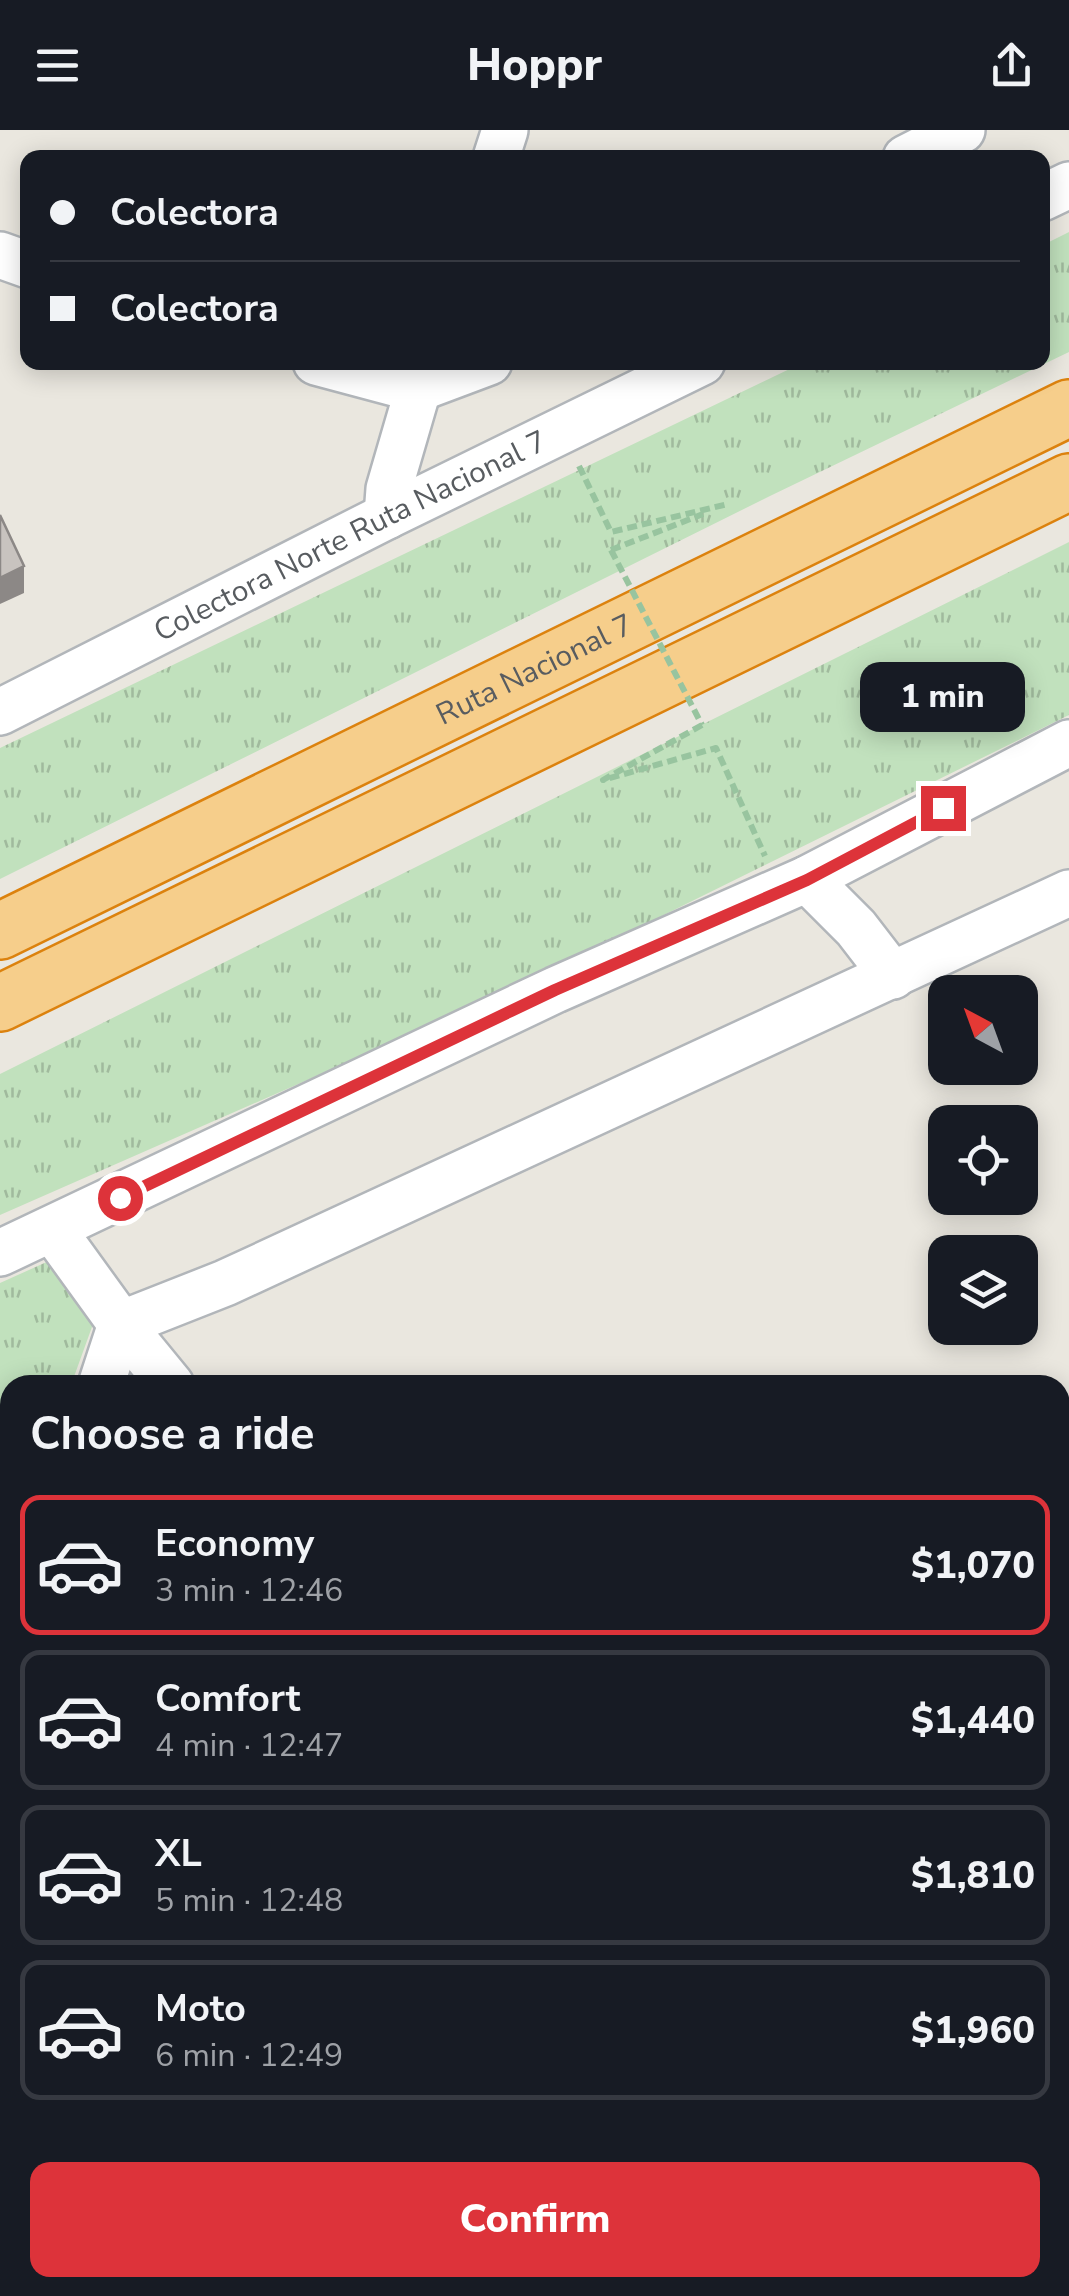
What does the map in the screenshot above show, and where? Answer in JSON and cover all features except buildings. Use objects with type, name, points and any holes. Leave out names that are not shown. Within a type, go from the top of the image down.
[{"type":"highway","name":"Ruta Nacional 7","points":[[0,932],[1069,408]]},
{"type":"highway","points":[[0,1004],[1069,482]]},
{"type":"street","points":[[922,150],[962,130]]},
{"type":"street","points":[[377,370],[422,376],[450,370]]},
{"type":"street","name":"Colectora Norte Ruta Nacional 7","points":[[0,712],[686,370]]},
{"type":"street","points":[[387,516],[389,489],[422,376]]},
{"type":"street","points":[[0,1253],[555,990],[807,880],[1069,743]]},
{"type":"street","points":[[807,880],[856,928],[893,976]]},
{"type":"street","points":[[120,1324],[225,1284],[1069,893]]},
{"type":"street","points":[[54,1230],[120,1324],[163,1375]]},
{"type":"street","points":[[104,1375],[120,1324]]},
{"type":"path","points":[[562,430],[611,532],[728,504],[611,550],[702,725],[603,780],[716,748],[772,872],[807,880]]},
{"type":"green space","points":[[1069,232],[1069,352],[1050,361],[1050,242]]},
{"type":"green space","points":[[787,370],[1032,370],[0,879],[0,748]]},
{"type":"green space","points":[[1069,542],[1069,715],[510,991],[0,1215],[0,1074]]},
{"type":"green space","points":[[60,1256],[101,1302],[75,1375],[0,1375],[0,1283]]},
{"type":"route","points":[[120,1198],[555,990],[807,880],[943,808]]}]
